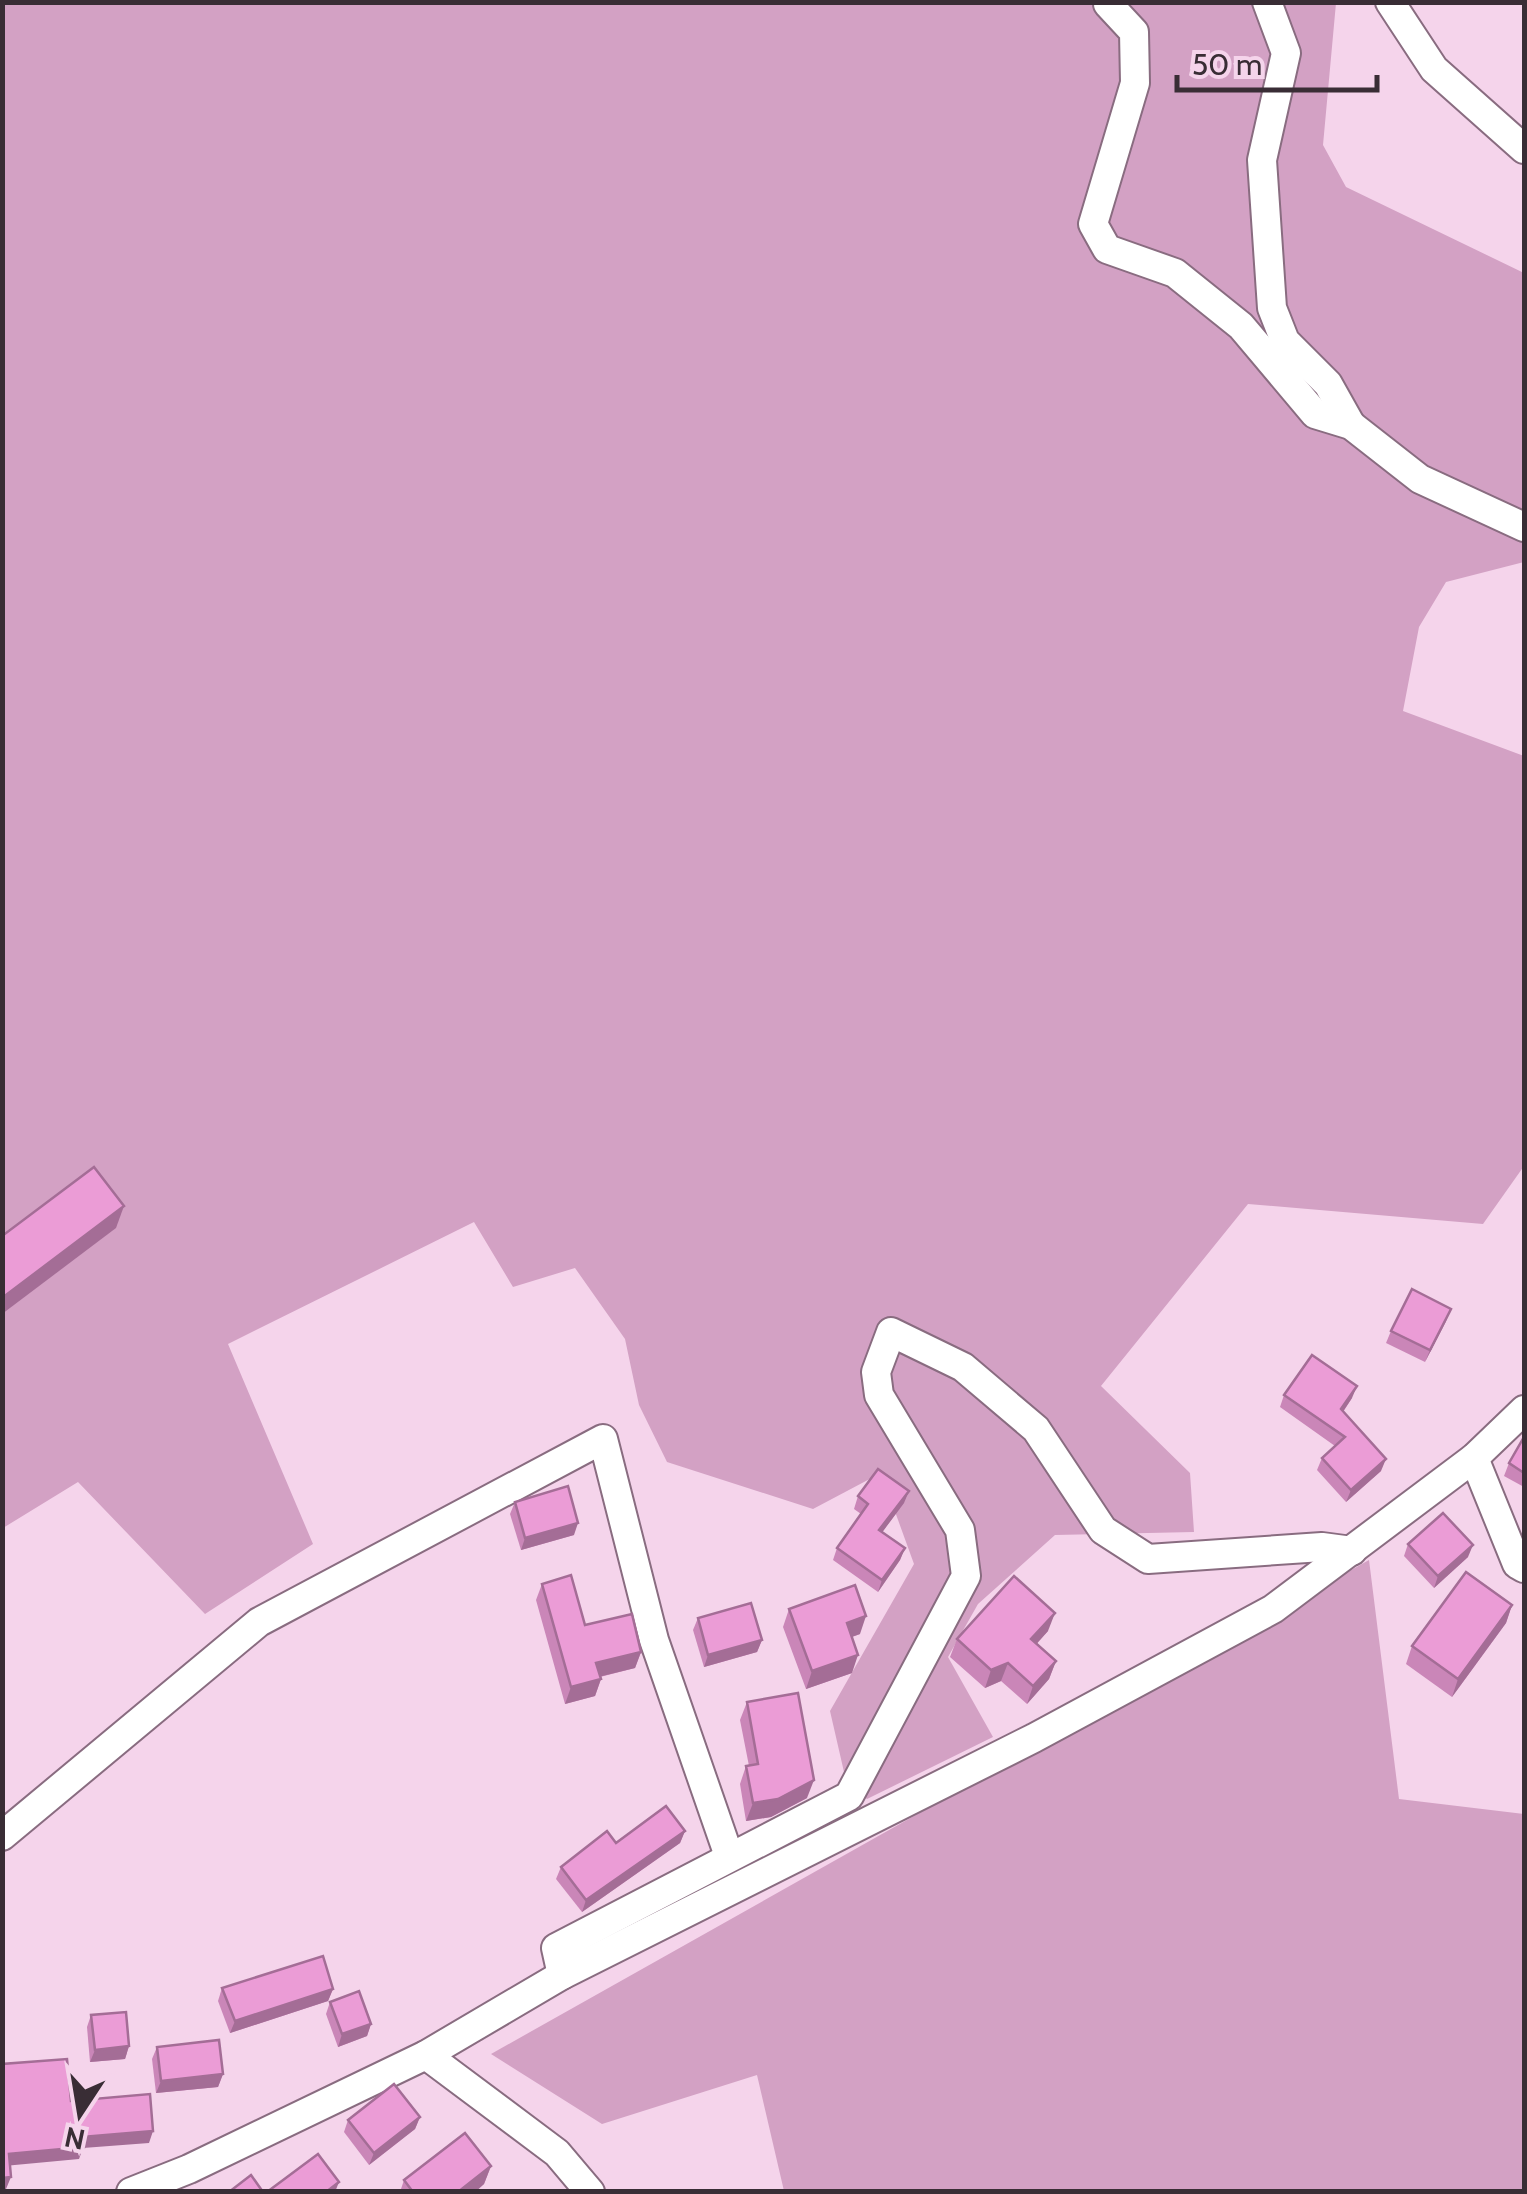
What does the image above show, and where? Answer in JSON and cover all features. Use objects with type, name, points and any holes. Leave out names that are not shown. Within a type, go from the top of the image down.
[{"type":"street","points":[[1267,2],[1286,54],[1262,160],[1272,308],[1285,341],[1328,384],[1351,425]]},
{"type":"street","points":[[1390,2],[1434,69],[1524,149]]},
{"type":"street","points":[[1108,4],[1134,32],[1135,83],[1094,224],[1108,249],[1175,273],[1241,326],[1315,414],[1351,425],[1420,479],[1524,527]]},
{"type":"street","points":[[562,1975],[556,1948],[850,1796],[966,1576],[960,1530],[879,1395],[876,1372],[891,1332],[964,1366],[1036,1429],[1103,1530],[1148,1559],[1322,1547],[1352,1551]]},
{"type":"street","points":[[131,2192],[189,2169],[426,2055],[562,1975],[1034,1738],[1273,1610],[1474,1458],[1524,1410]]},
{"type":"street","points":[[2,1836],[259,1622],[603,1439],[654,1640],[728,1856]]},
{"type":"street","points":[[1474,1458],[1517,1564],[1524,1568]]},
{"type":"street","points":[[426,2055],[557,2153],[590,2192]]},
{"type":"shaded area","points":[[3,3],[1336,3],[1323,145],[1346,187],[1524,273],[1524,562],[1446,582],[1419,627],[1403,711],[1524,756],[1524,1166],[1483,1224],[1248,1204],[1101,1386],[1190,1473],[1194,1532],[1055,1535],[978,1604],[948,1657],[993,1737],[867,1799],[847,1785],[830,1711],[914,1564],[881,1473],[813,1509],[667,1462],[639,1405],[625,1339],[575,1268],[513,1287],[474,1222],[228,1344],[313,1544],[205,1614],[78,1482],[3,1528]]},
{"type":"shaded area","points":[[1369,1560],[1399,1799],[1524,1814],[1524,2191],[784,2191],[757,2075],[602,2124],[491,2054]]},
{"type":"building","points":[[94,1167],[124,1206],[2,1298],[2,1236]]},
{"type":"building","points":[[1412,1289],[1451,1309],[1430,1350],[1391,1331]]},
{"type":"building","points":[[1312,1355],[1357,1386],[1341,1409],[1386,1459],[1351,1490],[1322,1458],[1345,1437],[1284,1395]]},
{"type":"building","points":[[1524,1437],[1524,1473],[1509,1463]]},
{"type":"building","points":[[878,1469],[909,1491],[879,1530],[905,1548],[882,1580],[837,1548],[868,1504],[858,1496]]},
{"type":"building","points":[[568,1486],[578,1523],[525,1538],[515,1502]]},
{"type":"building","points":[[1443,1513],[1473,1545],[1438,1576],[1408,1544]]},
{"type":"building","points":[[1466,1572],[1512,1605],[1458,1679],[1412,1646]]},
{"type":"building","points":[[571,1575],[585,1625],[632,1614],[641,1652],[596,1663],[601,1679],[571,1687],[542,1584]]},
{"type":"building","points":[[1014,1576],[1055,1613],[1031,1639],[1056,1661],[1033,1686],[1008,1663],[991,1670],[957,1639]]},
{"type":"building","points":[[855,1585],[866,1616],[847,1623],[858,1655],[812,1671],[789,1609]]},
{"type":"building","points":[[751,1603],[762,1640],[708,1655],[698,1618]]},
{"type":"building","points":[[798,1693],[814,1780],[778,1799],[753,1803],[746,1766],[758,1764],[747,1702]]},
{"type":"building","points":[[666,1806],[685,1831],[586,1900],[561,1867],[607,1831],[616,1843]]},
{"type":"building","points":[[323,1956],[333,1989],[235,2021],[222,1988]]},
{"type":"building","points":[[359,1991],[371,2024],[342,2034],[330,2002]]},
{"type":"building","points":[[126,2012],[129,2046],[95,2050],[91,2015]]},
{"type":"building","points":[[219,2040],[223,2074],[161,2081],[157,2047]]},
{"type":"building","points":[[67,2059],[71,2101],[150,2094],[153,2131],[83,2137],[84,2147],[9,2154],[11,2177],[2,2178],[2,2064]]},
{"type":"building","points":[[394,2084],[420,2117],[374,2153],[348,2120]]},
{"type":"building","points":[[465,2133],[491,2166],[458,2192],[413,2192],[404,2180]]},
{"type":"building","points":[[318,2154],[339,2182],[326,2192],[267,2192]]},
{"type":"building","points":[[251,2175],[263,2192],[229,2192]]}]
